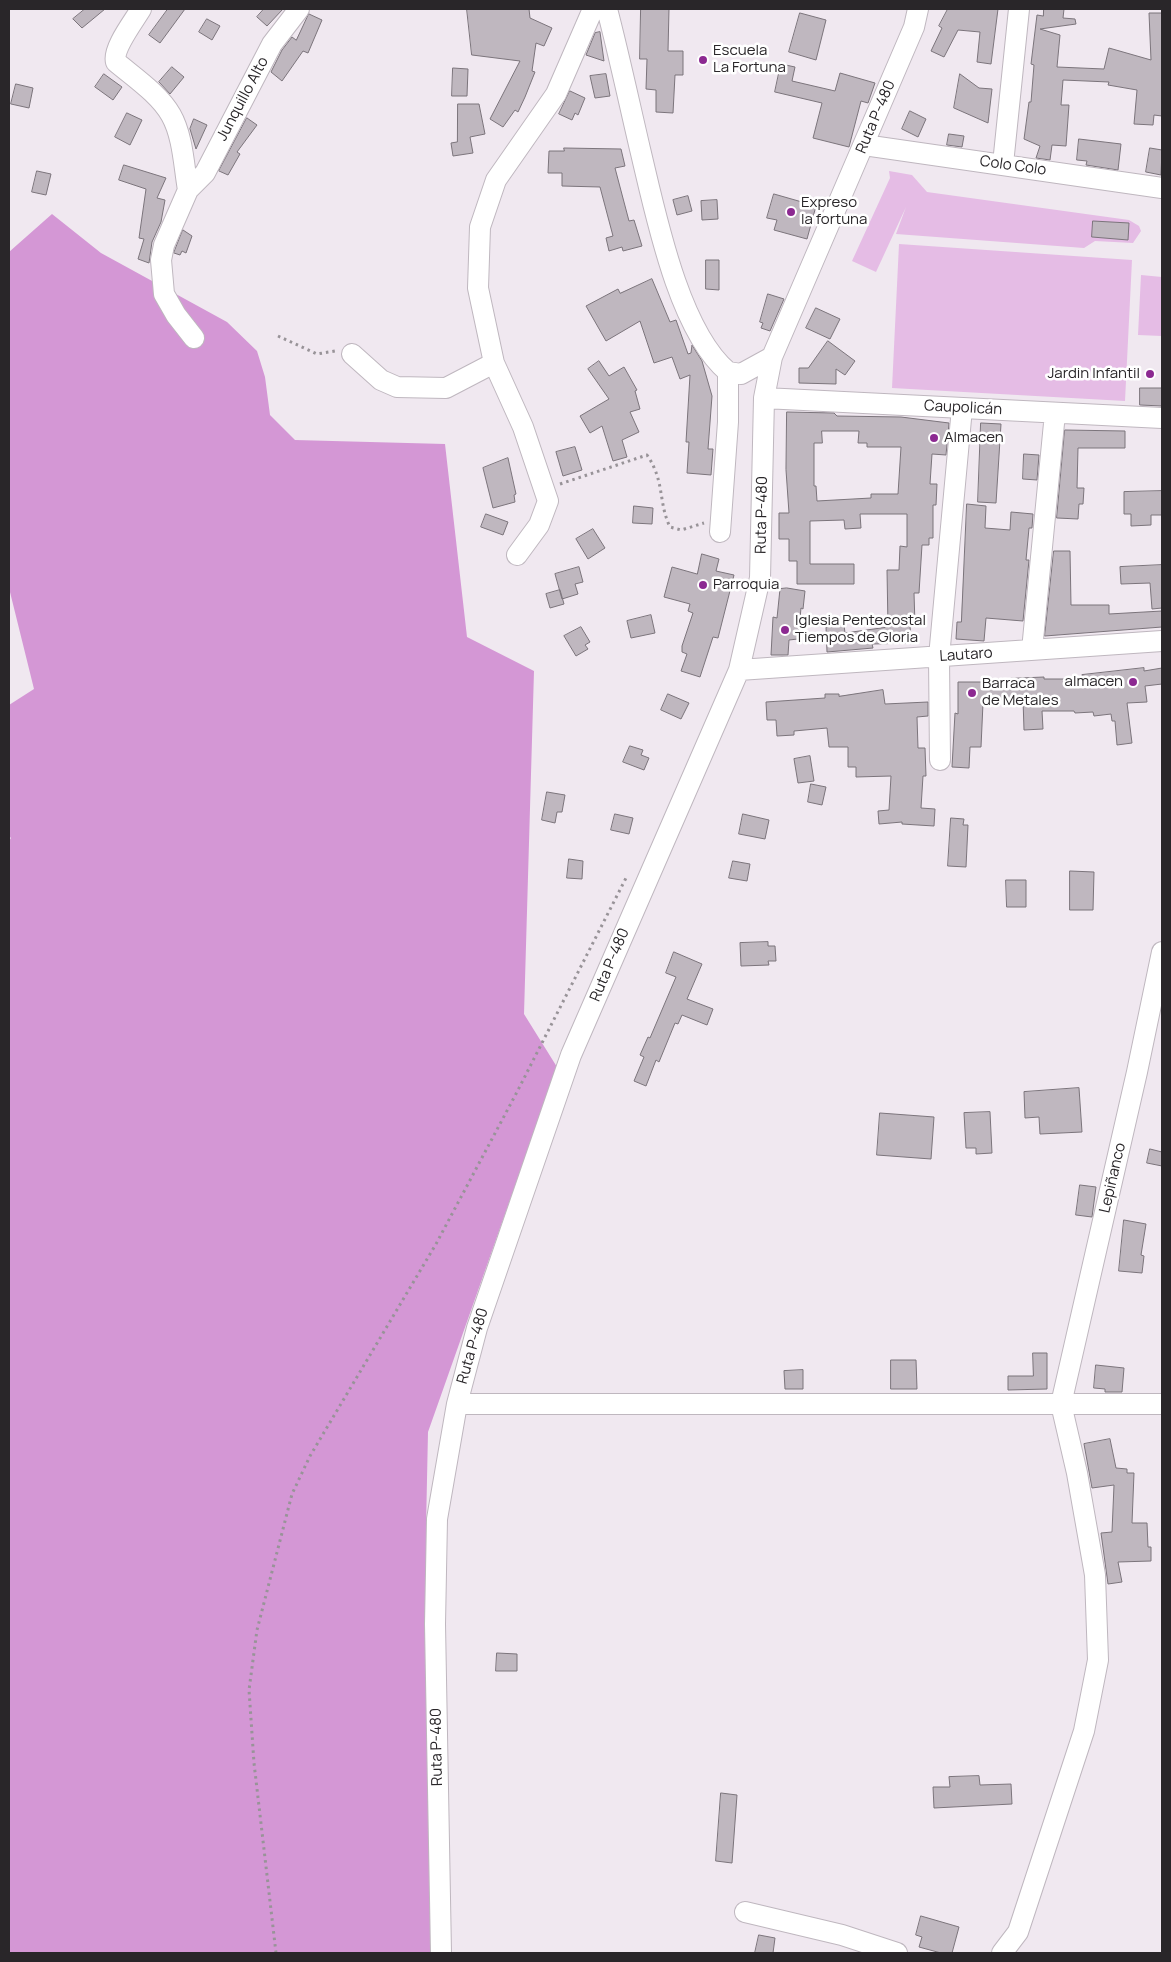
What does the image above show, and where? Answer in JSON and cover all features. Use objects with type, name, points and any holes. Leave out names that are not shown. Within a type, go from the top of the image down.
[{"type":"street","points":[[142,9],[118,48],[115,58],[116,62],[162,103],[172,117],[179,139],[188,190]]},
{"type":"street","name":"Junquillo Alto","points":[[194,338],[176,315],[164,294],[160,260],[164,245],[188,190],[205,174],[267,52],[299,9]]},
{"type":"street","points":[[517,555],[539,525],[548,501],[523,427],[494,362],[478,288],[480,228],[496,180],[556,94],[593,9]]},
{"type":"street","points":[[607,9],[648,183],[674,280],[694,327],[728,372],[728,422],[721,525]]},
{"type":"street","name":"Ruta P-480","points":[[441,1953],[435,1624],[437,1519],[457,1404],[477,1328],[571,1055],[739,670],[760,578],[764,398],[772,357],[914,27],[918,9]]},
{"type":"street","points":[[1003,164],[1019,9]]},
{"type":"street","name":"Colo Colo","points":[[864,145],[1162,188]]},
{"type":"street","points":[[352,354],[381,380],[397,387],[446,388],[494,362]]},
{"type":"street","points":[[728,372],[741,374],[772,357]]},
{"type":"street","name":"Caupolicán","points":[[764,398],[1162,418]]},
{"type":"street","points":[[940,760],[939,657],[962,408]]},
{"type":"street","points":[[1032,650],[1054,413]]},
{"type":"street","name":"Lautaro","points":[[739,670],[1162,641]]},
{"type":"street","name":"Lepiñanco","points":[[1061,1404],[1138,1072],[1162,952]]},
{"type":"street","points":[[457,1404],[1162,1404]]},
{"type":"street","points":[[1002,1953],[1018,1932],[1084,1731],[1098,1660],[1094,1574],[1077,1473],[1061,1404]]},
{"type":"street","points":[[745,1912],[842,1935],[898,1953]]},
{"type":"path","points":[[278,336],[317,354],[327,351],[342,351],[352,354]]},
{"type":"path","points":[[545,489],[647,455],[656,468],[666,518],[670,527],[681,530],[721,525]]},
{"type":"path","points":[[276,1953],[254,1763],[249,1690],[257,1630],[292,1494],[310,1456],[436,1244],[517,1092],[631,869]]},
{"type":"shaded area","points":[[889,171],[912,175],[927,192],[1129,220],[1139,226],[1141,231],[1133,243],[1095,241],[1084,248],[896,234],[906,207],[876,272],[852,261],[890,178]]},
{"type":"shaded area","points":[[52,214],[101,253],[227,322],[257,351],[265,377],[270,415],[295,440],[445,444],[467,637],[534,671],[524,1014],[557,1067],[428,1432],[426,1527],[449,1953],[9,1953],[9,841],[11,838],[9,836],[9,705],[34,689],[9,588],[9,252]]},
{"type":"shaded area","points":[[899,244],[1132,260],[1125,401],[892,388]]},
{"type":"shaded area","points":[[1141,275],[1162,277],[1162,336],[1138,335]]},
{"type":"building","points":[[85,9],[105,9],[82,28],[73,19]]},
{"type":"building","points":[[168,9],[185,9],[160,43],[149,35]]},
{"type":"building","points":[[264,9],[283,9],[267,26],[257,17]]},
{"type":"building","points":[[467,9],[529,9],[530,18],[552,28],[544,46],[536,43],[532,71],[535,72],[518,112],[515,110],[503,127],[490,119],[520,61],[472,55]]},
{"type":"building","points":[[641,9],[669,9],[668,51],[683,51],[683,75],[675,75],[673,113],[656,112],[656,90],[646,89],[647,59],[640,59]]},
{"type":"building","points":[[948,9],[998,9],[991,64],[977,62],[980,32],[958,30],[944,57],[931,51],[942,28],[939,26]]},
{"type":"building","points":[[1044,9],[1064,9],[1063,18],[1075,19],[1076,24],[1040,29],[1060,35],[1057,67],[1104,69],[1109,48],[1151,60],[1149,13],[1162,13],[1162,116],[1154,115],[1153,125],[1134,124],[1137,90],[1108,85],[1109,82],[1063,80],[1061,105],[1069,105],[1066,146],[1052,145],[1050,160],[1036,158],[1040,146],[1024,139],[1029,102],[1031,102],[1034,65],[1031,64],[1037,15],[1043,16]]},
{"type":"building","points":[[800,13],[826,20],[816,60],[789,52]]},
{"type":"building","points":[[309,14],[322,20],[308,53],[303,51],[282,81],[271,72],[282,50],[292,37],[296,40]]},
{"type":"building","points":[[207,19],[220,26],[212,40],[199,32]]},
{"type":"building","points":[[600,32],[604,61],[586,55],[595,33]]},
{"type":"building","points":[[781,64],[795,67],[792,81],[835,91],[840,73],[875,83],[868,103],[861,101],[849,147],[813,138],[822,103],[775,92]]},
{"type":"building","points":[[172,67],[184,77],[170,94],[159,82]]},
{"type":"building","points":[[453,68],[468,69],[467,96],[452,96]]},
{"type":"building","points":[[104,74],[122,87],[113,100],[95,87]]},
{"type":"building","points":[[606,74],[610,96],[595,98],[590,76]]},
{"type":"building","points":[[960,74],[979,88],[992,89],[988,123],[954,108]]},
{"type":"building","points":[[16,84],[33,88],[29,108],[11,104]]},
{"type":"building","points":[[570,91],[585,98],[578,115],[575,113],[572,120],[559,114]]},
{"type":"building","points":[[458,104],[479,104],[485,134],[470,137],[473,153],[453,156],[451,143],[457,142]]},
{"type":"building","points":[[910,111],[926,119],[918,137],[902,129]]},
{"type":"building","points":[[127,113],[142,120],[130,145],[115,137]]},
{"type":"building","points":[[247,118],[257,125],[237,152],[240,154],[228,175],[219,171]]},
{"type":"building","points":[[194,119],[207,125],[196,149],[190,129]]},
{"type":"building","points":[[949,134],[964,136],[962,147],[947,145]]},
{"type":"building","points":[[1079,139],[1121,144],[1118,170],[1086,165],[1087,161],[1077,160]]},
{"type":"building","points":[[564,148],[621,149],[625,166],[615,168],[629,221],[634,220],[642,246],[623,251],[622,247],[609,251],[606,238],[613,236],[600,187],[562,186],[562,173],[548,173],[549,151],[564,151]]},
{"type":"building","points":[[1150,148],[1162,150],[1161,175],[1146,172]]},
{"type":"building","points":[[124,165],[166,178],[157,198],[165,200],[161,222],[152,242],[149,263],[138,259],[144,239],[139,238],[146,189],[119,180]]},
{"type":"building","points":[[37,171],[51,174],[46,195],[32,192]]},
{"type":"building","name":"Expreso la fortuna","points":[[774,194],[816,206],[807,239],[774,230],[777,220],[767,218]]},
{"type":"building","points":[[688,196],[692,211],[677,215],[673,200]]},
{"type":"building","points":[[717,200],[718,219],[702,220],[701,201]]},
{"type":"building","points":[[1093,221],[1129,223],[1128,240],[1092,237]]},
{"type":"building","points":[[183,230],[192,236],[186,253],[182,251],[180,255],[174,253]]},
{"type":"building","points":[[706,260],[719,260],[719,290],[706,289]]},
{"type":"building","points":[[652,279],[670,322],[676,320],[688,354],[691,353],[692,345],[702,361],[712,396],[708,449],[713,449],[711,475],[687,473],[689,442],[686,442],[690,375],[680,379],[672,357],[654,363],[640,321],[606,341],[586,306],[618,289],[620,293]]},
{"type":"building","points":[[768,294],[784,299],[770,331],[761,328],[763,323],[760,322]]},
{"type":"building","points":[[816,308],[840,319],[830,339],[806,328]]},
{"type":"building","points":[[828,341],[855,361],[845,375],[836,369],[836,384],[799,383],[799,368],[808,368]]},
{"type":"building","points":[[599,361],[609,376],[624,367],[637,390],[635,391],[640,409],[630,412],[639,432],[622,440],[627,457],[613,461],[602,426],[590,433],[580,416],[609,399],[588,369]]},
{"type":"building","points":[[1140,388],[1162,388],[1162,406],[1140,405]]},
{"type":"building","points":[[787,412],[834,413],[837,416],[901,417],[949,423],[946,455],[932,454],[930,484],[937,484],[936,505],[933,505],[933,538],[929,538],[929,545],[922,545],[919,593],[914,593],[915,625],[910,625],[911,643],[872,644],[873,648],[827,652],[826,627],[844,625],[845,633],[888,627],[887,570],[899,570],[900,546],[907,547],[907,514],[860,514],[861,528],[845,529],[844,520],[810,521],[810,564],[854,564],[854,584],[797,584],[797,561],[789,561],[789,539],[779,539],[779,513],[789,513],[786,470]],"holes":[[[822,431],[859,431],[858,443],[867,443],[867,447],[901,447],[898,494],[871,494],[871,498],[817,501],[816,486],[814,486],[814,443],[822,443]]]},
{"type":"building","points":[[981,423],[1001,424],[996,503],[978,502]]},
{"type":"building","points":[[1065,430],[1125,431],[1125,448],[1078,448],[1077,488],[1084,488],[1083,504],[1079,504],[1078,519],[1057,518]]},
{"type":"building","points":[[575,447],[582,470],[563,476],[556,452]]},
{"type":"building","points":[[1024,454],[1039,455],[1037,480],[1023,479]]},
{"type":"building","points":[[508,458],[516,494],[514,495],[515,502],[493,508],[483,468]]},
{"type":"building","points":[[1162,491],[1162,515],[1151,515],[1151,525],[1131,526],[1131,514],[1124,514],[1124,492]]},
{"type":"building","points":[[967,504],[986,506],[985,528],[1010,530],[1011,512],[1033,514],[1032,528],[1029,528],[1026,560],[1029,560],[1023,621],[986,618],[984,641],[956,639],[957,622],[961,622]]},
{"type":"building","points":[[634,506],[653,508],[652,524],[633,523]]},
{"type":"building","points":[[486,514],[508,522],[503,535],[481,527]]},
{"type":"building","points":[[593,529],[605,548],[588,559],[576,539]]},
{"type":"building","points":[[1054,551],[1070,551],[1071,605],[1109,605],[1109,614],[1162,611],[1162,627],[1045,636]]},
{"type":"building","points":[[702,554],[719,559],[716,571],[734,575],[718,638],[713,637],[700,677],[681,671],[687,654],[682,652],[682,646],[693,613],[688,611],[690,604],[664,597],[672,567],[697,574]]},
{"type":"building","points":[[1162,565],[1162,608],[1152,609],[1150,583],[1121,584],[1120,567]]},
{"type":"building","points":[[579,567],[583,582],[575,584],[578,594],[562,599],[555,574]]},
{"type":"building","points":[[787,588],[805,591],[803,609],[801,608],[798,639],[789,640],[788,655],[771,655],[773,617],[777,618],[780,589]]},
{"type":"building","points":[[560,590],[564,604],[550,608],[546,594]]},
{"type":"building","points":[[651,615],[655,633],[631,638],[627,621]]},
{"type":"building","points":[[581,627],[590,642],[585,645],[588,649],[576,656],[564,636]]},
{"type":"building","points":[[1144,668],[1144,671],[1162,668],[1162,684],[1145,686],[1147,702],[1127,703],[1132,743],[1117,745],[1115,721],[1112,721],[1111,714],[1094,716],[1093,712],[1042,711],[1043,729],[1024,730],[1023,699],[987,700],[987,703],[983,703],[981,747],[970,747],[969,768],[952,767],[955,713],[958,714],[958,682],[997,682],[997,679],[1044,677],[1044,679],[1083,679],[1082,675]]},
{"type":"building","points":[[883,690],[885,704],[928,702],[928,716],[917,717],[918,748],[925,748],[926,776],[923,776],[921,808],[935,809],[934,826],[902,824],[902,822],[879,824],[878,811],[889,810],[891,776],[856,777],[856,767],[848,767],[848,747],[829,747],[827,728],[794,731],[794,735],[777,736],[776,720],[767,720],[766,702],[825,698],[825,694],[839,694],[839,696]]},
{"type":"building","points":[[668,694],[689,703],[681,719],[661,710]]},
{"type":"building","points":[[630,746],[643,750],[641,755],[649,758],[644,770],[623,762]]},
{"type":"building","points":[[810,756],[814,781],[798,783],[794,759]]},
{"type":"building","points":[[811,784],[826,787],[822,805],[808,802]]},
{"type":"building","points":[[547,792],[565,795],[562,812],[557,812],[555,823],[542,820]]},
{"type":"building","points":[[615,814],[633,818],[629,834],[611,830]]},
{"type":"building","points":[[743,814],[769,820],[765,839],[739,834]]},
{"type":"building","points":[[951,818],[964,819],[963,825],[968,825],[966,867],[948,866]]},
{"type":"building","points":[[569,859],[583,861],[582,879],[567,878]]},
{"type":"building","points":[[733,861],[750,864],[747,881],[729,878]]},
{"type":"building","points":[[1070,871],[1094,872],[1093,910],[1070,910]]},
{"type":"building","points":[[1006,880],[1026,880],[1026,907],[1007,907]]},
{"type":"building","points":[[768,942],[768,946],[775,946],[776,961],[768,961],[769,965],[741,966],[740,943]]},
{"type":"building","points":[[674,952],[702,964],[687,999],[713,1009],[707,1025],[682,1015],[678,1024],[675,1023],[659,1062],[656,1060],[646,1086],[634,1081],[644,1057],[640,1055],[648,1037],[650,1038],[676,977],[666,973]]},
{"type":"building","points":[[1079,1088],[1082,1132],[1040,1134],[1039,1117],[1025,1118],[1024,1092]]},
{"type":"building","points":[[990,1112],[992,1153],[976,1154],[976,1148],[966,1148],[964,1113]]},
{"type":"building","points":[[880,1113],[934,1117],[931,1159],[877,1155]]},
{"type":"building","points":[[1150,1149],[1162,1152],[1162,1166],[1147,1163]]},
{"type":"building","points":[[1080,1185],[1096,1187],[1092,1217],[1076,1215]]},
{"type":"building","points":[[1124,1220],[1146,1224],[1141,1255],[1144,1256],[1142,1273],[1119,1271]]},
{"type":"building","points":[[1033,1353],[1047,1353],[1047,1389],[1008,1390],[1008,1376],[1033,1376]]},
{"type":"building","points":[[891,1360],[916,1360],[917,1389],[891,1389]]},
{"type":"building","points":[[1096,1365],[1124,1368],[1122,1392],[1105,1392],[1105,1389],[1094,1388]]},
{"type":"building","points":[[803,1370],[803,1389],[785,1389],[784,1371]]},
{"type":"building","points":[[1110,1439],[1116,1468],[1127,1469],[1127,1473],[1134,1473],[1132,1523],[1147,1523],[1148,1547],[1151,1547],[1151,1561],[1118,1562],[1122,1582],[1108,1584],[1101,1533],[1112,1532],[1114,1485],[1092,1488],[1084,1444]]},
{"type":"building","points":[[497,1653],[517,1654],[517,1671],[496,1671]]},
{"type":"building","points":[[979,1776],[980,1785],[1011,1784],[1012,1804],[934,1808],[933,1787],[950,1787],[949,1777]]},
{"type":"building","points":[[721,1793],[737,1795],[732,1863],[716,1861]]},
{"type":"building","points":[[921,1916],[959,1927],[952,1953],[941,1953],[919,1947],[922,1937],[916,1935]]},
{"type":"building","points":[[759,1935],[775,1938],[773,1953],[755,1953]]},
{"type":"place","name":"Escuela La Fortuna","points":[[703,60]]},
{"type":"place","name":"Expreso la fortuna","points":[[791,212]]},
{"type":"place","name":"Jardin Infantil","points":[[1150,374]]},
{"type":"place","name":"Almacen","points":[[934,438]]},
{"type":"place","name":"Parroquia","points":[[703,585]]},
{"type":"place","name":"Iglesia Pentecostal Tiempos de Gloria","points":[[785,630]]},
{"type":"place","name":"almacen","points":[[1133,682]]},
{"type":"place","name":"Barraca de Metales","points":[[972,693]]}]
